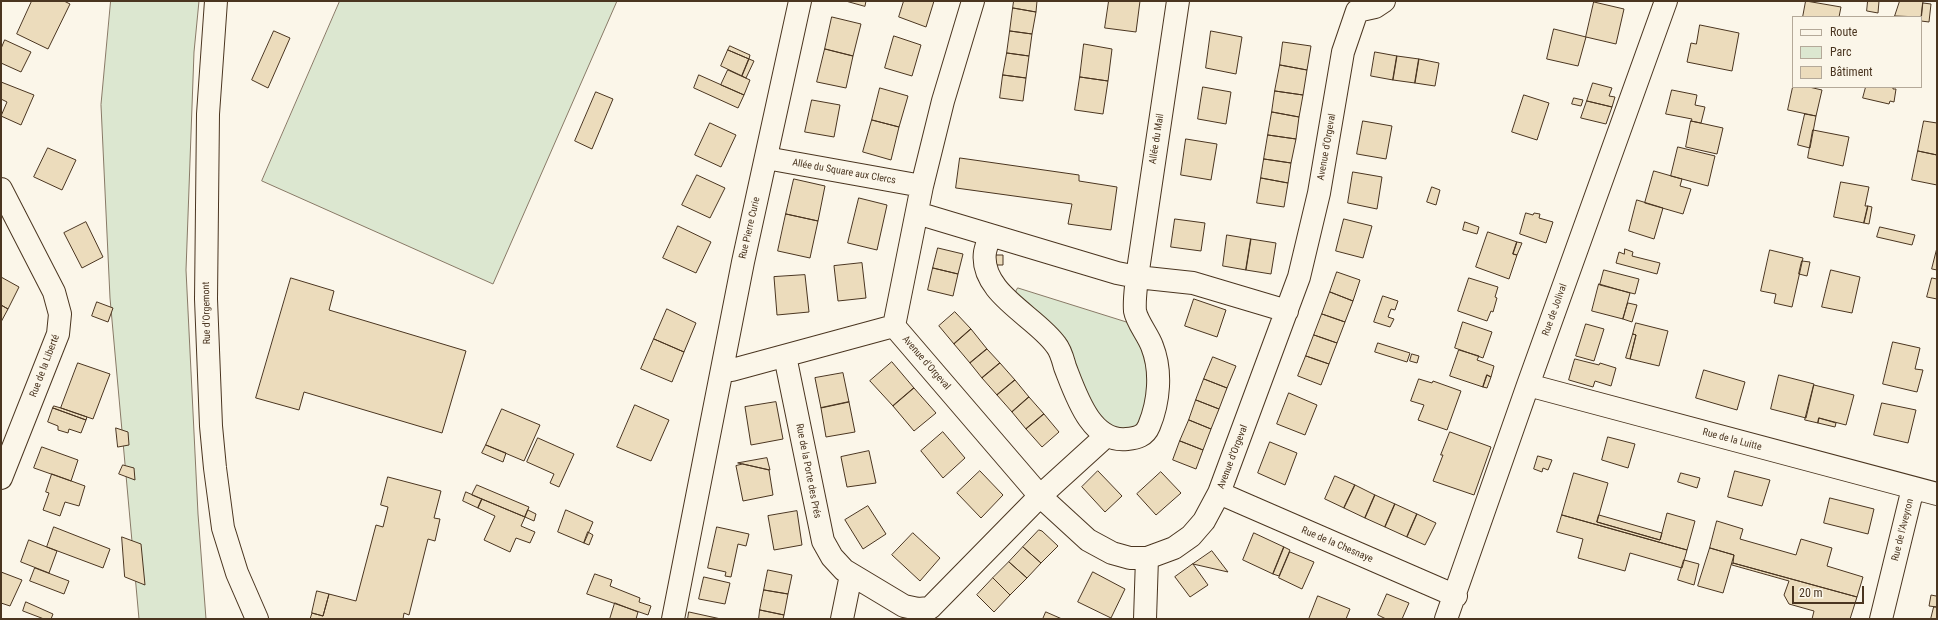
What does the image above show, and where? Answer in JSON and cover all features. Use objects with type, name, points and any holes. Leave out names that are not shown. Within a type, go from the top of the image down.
[{"type":"street","name":"Rue d'Orgemont","points":[[216,1],[208,114],[206,299],[211,426],[214,468],[223,528],[237,573],[257,619]]},
{"type":"street","name":"Rue Pierre Curie","points":[[673,619],[742,262],[800,1]]},
{"type":"street","name":"Avenue d'Orgeval","points":[[894,326],[922,186],[943,102],[974,1]]},
{"type":"street","name":"Allée du Mail","points":[[1137,277],[1178,1]]},
{"type":"street","name":"Avenue d'Orgeval","points":[[894,326],[1040,496],[1088,540],[1112,553],[1130,558],[1147,558],[1174,548],[1191,536],[1204,521],[1219,493],[1287,310],[1306,249],[1346,45],[1357,11],[1375,7],[1384,1]]},
{"type":"street","name":"Rue de Jolival","points":[[1446,619],[1456,596],[1528,386],[1666,1]]},
{"type":"street","name":"Allée du Square aux Clercs","points":[[766,158],[922,186]]},
{"type":"street","name":"Rue de la Liberté","points":[[1,189],[49,280],[60,314],[58,334],[1,478]]},
{"type":"street","points":[[917,213],[1117,273],[1137,277],[1193,283],[1287,310]]},
{"type":"street","points":[[990,235],[985,253],[986,270],[993,283],[1007,300],[1048,335],[1057,346],[1090,423],[1106,436],[1125,439],[1140,437],[1148,428],[1155,409],[1158,391],[1153,347],[1135,312],[1137,277]]},
{"type":"street","name":"Avenue d'Orgeval","points":[[722,369],[732,370],[894,326]]},
{"type":"street","name":"Rue de la Porte des Prés","points":[[785,356],[823,541],[836,561],[844,570],[904,606],[918,609],[921,614],[930,608],[1040,496]]},
{"type":"street","name":"Rue de la Luitte","points":[[1528,386],[1937,494]]},
{"type":"street","points":[[1040,496],[1106,436]]},
{"type":"street","name":"Rue de l'Aveyron","points":[[1881,619],[1913,488]]},
{"type":"street","name":"Rue de la Chesnaye","points":[[1219,493],[1456,596]]},
{"type":"street","points":[[1145,619],[1147,558]]},
{"type":"street","points":[[842,619],[852,575]]},
{"type":"green space","points":[[111,1],[199,1],[194,52],[186,270],[198,514],[206,619],[139,619],[110,298],[101,105]]},
{"type":"green space","points":[[340,1],[617,1],[493,284],[262,181]]},
{"type":"green space","points":[[1018,288],[1136,325],[1152,371],[1141,430],[1129,432],[1099,421],[1015,296]]},
{"type":"building","points":[[32,1],[64,1],[70,4],[48,49],[17,34]]},
{"type":"building","points":[[846,1],[866,1],[865,6]]},
{"type":"building","points":[[904,1],[934,1],[926,27],[899,17]]},
{"type":"building","points":[[1014,1],[1037,1],[1036,12],[1013,8]]},
{"type":"building","points":[[1109,1],[1140,1],[1136,32],[1105,28]]},
{"type":"building","points":[[1806,1],[1841,7],[1839,16],[1803,16]]},
{"type":"building","points":[[1868,1],[1879,1],[1878,13],[1867,11]]},
{"type":"building","points":[[1900,1],[1923,1],[1922,16],[1895,16]]},
{"type":"building","points":[[1594,2],[1624,9],[1616,44],[1586,37]]},
{"type":"building","points":[[1923,3],[1931,4],[1929,22],[1922,21]]},
{"type":"building","points":[[1013,8],[1036,12],[1032,34],[1010,31]]},
{"type":"building","points":[[832,17],[861,24],[853,56],[825,49]]},
{"type":"building","points":[[1700,25],[1739,33],[1732,71],[1687,62],[1691,43],[1696,44]]},
{"type":"building","points":[[1554,29],[1586,37],[1578,66],[1547,59]]},
{"type":"building","points":[[274,31],[290,38],[268,88],[252,80]]},
{"type":"building","points":[[1010,31],[1032,34],[1029,56],[1007,53]]},
{"type":"building","points":[[1211,31],[1242,37],[1236,74],[1206,68]]},
{"type":"building","points":[[894,36],[921,45],[912,76],[885,68]]},
{"type":"building","points":[[5,40],[31,52],[21,72],[1,63],[1,49]]},
{"type":"building","points":[[1283,42],[1311,46],[1307,70],[1280,65]]},
{"type":"building","points":[[1084,44],[1112,49],[1108,81],[1080,77]]},
{"type":"building","points":[[730,46],[750,55],[749,59],[728,50]]},
{"type":"building","points":[[825,49],[853,56],[846,88],[817,82]]},
{"type":"building","points":[[728,50],[749,59],[742,76],[721,66]]},
{"type":"building","points":[[1375,52],[1397,56],[1393,80],[1371,76]]},
{"type":"building","points":[[1007,53],[1029,56],[1026,78],[1003,75]]},
{"type":"building","points":[[1397,56],[1419,59],[1415,83],[1393,80]]},
{"type":"building","points":[[749,59],[754,61],[746,78],[742,76]]},
{"type":"building","points":[[1419,59],[1439,63],[1435,86],[1415,83]]},
{"type":"building","points":[[1280,65],[1307,70],[1303,95],[1275,91]]},
{"type":"building","points":[[728,70],[750,80],[744,95],[721,85]]},
{"type":"building","points":[[699,75],[744,95],[738,108],[694,88]]},
{"type":"building","points":[[1003,75],[1026,78],[1023,101],[1000,98]]},
{"type":"building","points":[[1080,77],[1108,81],[1103,114],[1075,110]]},
{"type":"building","points":[[1,82],[34,95],[21,125],[1,116],[7,102],[1,99]]},
{"type":"building","points":[[1593,83],[1612,88],[1609,96],[1615,97],[1612,107],[1587,101]]},
{"type":"building","points":[[1203,87],[1231,92],[1226,124],[1198,119]]},
{"type":"building","points":[[880,88],[908,96],[899,127],[872,120]]},
{"type":"building","points":[[1793,88],[1813,88],[1822,90],[1816,116],[1788,110]]},
{"type":"building","points":[[1866,88],[1896,89],[1894,102],[1890,101],[1889,104],[1863,98]]},
{"type":"building","points":[[1672,90],[1697,95],[1695,105],[1705,107],[1701,123],[1691,121],[1692,119],[1666,114]]},
{"type":"building","points":[[1275,91],[1303,95],[1299,117],[1272,112]]},
{"type":"building","points":[[596,92],[613,99],[592,149],[575,141]]},
{"type":"building","points":[[1524,95],[1549,103],[1537,140],[1512,132]]},
{"type":"building","points":[[1574,98],[1583,100],[1581,106],[1572,104]]},
{"type":"building","points":[[812,100],[840,105],[834,137],[805,132]]},
{"type":"building","points":[[1587,101],[1612,107],[1606,124],[1581,118]]},
{"type":"building","points":[[1272,112],[1299,117],[1296,139],[1268,135]]},
{"type":"building","points":[[1805,114],[1816,116],[1810,148],[1798,145]]},
{"type":"building","points":[[872,120],[899,127],[891,160],[863,152]]},
{"type":"building","points":[[1363,121],[1392,126],[1386,159],[1357,154]]},
{"type":"building","points":[[1691,121],[1723,128],[1717,154],[1686,147]]},
{"type":"building","points":[[1924,121],[1937,123],[1937,155],[1918,151]]},
{"type":"building","points":[[710,123],[736,135],[721,167],[695,155]]},
{"type":"building","points":[[1813,130],[1849,137],[1843,166],[1808,158]]},
{"type":"building","points":[[1268,135],[1296,139],[1291,163],[1264,159]]},
{"type":"building","points":[[1186,139],[1217,144],[1211,180],[1181,175]]},
{"type":"building","points":[[1678,147],[1715,156],[1708,186],[1671,176]]},
{"type":"building","points":[[48,148],[76,160],[62,190],[34,177]]},
{"type":"building","points":[[1918,151],[1937,155],[1937,185],[1912,180]]},
{"type":"building","points":[[960,158],[1079,175],[1079,181],[1117,187],[1111,230],[1068,224],[1072,204],[956,188]]},
{"type":"building","points":[[1264,159],[1291,163],[1288,183],[1261,178]]},
{"type":"building","points":[[1654,171],[1682,179],[1680,186],[1691,189],[1683,214],[1645,203]]},
{"type":"building","points":[[1353,172],[1382,177],[1377,209],[1348,203]]},
{"type":"building","points":[[697,175],[725,188],[710,218],[682,205]]},
{"type":"building","points":[[1261,178],[1288,183],[1284,207],[1257,203]]},
{"type":"building","points":[[794,179],[825,186],[818,221],[786,214]]},
{"type":"building","points":[[1841,182],[1869,187],[1865,206],[1868,206],[1864,223],[1834,217]]},
{"type":"building","points":[[1432,187],[1440,190],[1436,205],[1427,202]]},
{"type":"building","points":[[859,198],[887,205],[877,250],[848,243]]},
{"type":"building","points":[[1637,200],[1663,208],[1654,239],[1629,231]]},
{"type":"building","points":[[1868,206],[1872,207],[1869,224],[1864,223]]},
{"type":"building","points":[[1526,213],[1533,215],[1534,213],[1540,214],[1539,218],[1553,222],[1546,243],[1520,234]]},
{"type":"building","points":[[786,214],[818,221],[810,258],[778,251]]},
{"type":"building","points":[[1175,219],[1205,223],[1201,251],[1171,247]]},
{"type":"building","points":[[1344,219],[1372,226],[1363,258],[1336,251]]},
{"type":"building","points":[[86,222],[103,257],[82,268],[64,233]]},
{"type":"building","points":[[1465,222],[1479,227],[1477,234],[1463,230]]},
{"type":"building","points":[[678,226],[711,242],[696,273],[663,258]]},
{"type":"building","points":[[1880,227],[1915,235],[1912,245],[1877,237]]},
{"type":"building","points":[[1488,232],[1517,242],[1513,254],[1517,255],[1509,279],[1476,267]]},
{"type":"building","points":[[1227,235],[1251,239],[1246,270],[1223,266]]},
{"type":"building","points":[[1251,239],[1276,243],[1271,274],[1246,270]]},
{"type":"building","points":[[1517,242],[1522,243],[1517,255],[1513,254]]},
{"type":"building","points":[[938,248],[963,254],[958,274],[933,268]]},
{"type":"building","points":[[1937,248],[1937,270],[1932,269]]},
{"type":"building","points":[[1625,249],[1633,252],[1632,256],[1660,263],[1657,274],[1616,263],[1619,252],[1624,254]]},
{"type":"building","points":[[1770,250],[1803,258],[1792,307],[1774,303],[1776,294],[1761,291]]},
{"type":"building","points":[[989,255],[1003,255],[1003,265],[988,265]]},
{"type":"building","points":[[1802,261],[1810,262],[1807,276],[1799,274]]},
{"type":"building","points":[[862,263],[866,298],[838,301],[834,266]]},
{"type":"building","points":[[933,268],[958,274],[953,296],[928,290]]},
{"type":"building","points":[[1604,270],[1639,279],[1635,294],[1600,285]]},
{"type":"building","points":[[1831,270],[1860,277],[1852,313],[1822,307]]},
{"type":"building","points":[[1337,272],[1360,280],[1353,301],[1330,292]]},
{"type":"building","points":[[805,275],[809,312],[777,315],[774,277]]},
{"type":"building","points":[[1,277],[19,287],[8,309],[1,305]]},
{"type":"building","points":[[291,278],[334,291],[329,310],[466,351],[442,433],[304,392],[299,410],[256,398]]},
{"type":"building","points":[[1469,278],[1498,287],[1493,312],[1491,311],[1487,321],[1458,311]]},
{"type":"building","points":[[1932,278],[1937,279],[1937,299],[1927,297]]},
{"type":"building","points":[[1599,284],[1630,293],[1623,319],[1592,311]]},
{"type":"building","points":[[1330,292],[1353,301],[1345,322],[1322,314]]},
{"type":"building","points":[[1383,296],[1398,301],[1395,310],[1391,309],[1388,317],[1394,319],[1390,327],[1374,322]]},
{"type":"building","points":[[1194,299],[1226,310],[1217,337],[1185,326]]},
{"type":"building","points":[[97,302],[113,308],[108,322],[92,316]]},
{"type":"building","points":[[1628,303],[1637,305],[1632,322],[1623,319]]},
{"type":"building","points":[[1,305],[8,309],[1,322]]},
{"type":"building","points":[[667,309],[696,323],[684,352],[654,339]]},
{"type":"building","points":[[955,312],[971,329],[954,344],[939,326]]},
{"type":"building","points":[[1322,314],[1345,322],[1337,343],[1314,335]]},
{"type":"building","points":[[1463,322],[1492,332],[1483,358],[1455,348]]},
{"type":"building","points":[[1636,323],[1668,331],[1659,366],[1630,359],[1636,335],[1633,334]]},
{"type":"building","points":[[1586,324],[1604,329],[1594,361],[1576,356]]},
{"type":"building","points":[[971,329],[987,349],[970,363],[954,344]]},
{"type":"building","points":[[1633,334],[1636,335],[1630,359],[1626,358]]},
{"type":"building","points":[[1314,335],[1337,343],[1329,364],[1306,356]]},
{"type":"building","points":[[654,339],[684,352],[672,382],[641,369]]},
{"type":"building","points":[[1893,342],[1920,348],[1915,369],[1923,370],[1917,392],[1883,384]]},
{"type":"building","points":[[1378,343],[1410,353],[1407,362],[1375,352]]},
{"type":"building","points":[[987,349],[1000,363],[982,378],[970,363]]},
{"type":"building","points":[[1459,350],[1479,356],[1477,360],[1494,366],[1491,377],[1487,375],[1483,387],[1450,376]]},
{"type":"building","points":[[1412,354],[1419,356],[1417,363],[1410,361]]},
{"type":"building","points":[[1306,356],[1329,364],[1321,385],[1298,376]]},
{"type":"building","points":[[1213,357],[1236,366],[1227,388],[1204,379]]},
{"type":"building","points":[[1575,359],[1599,365],[1600,363],[1616,368],[1611,386],[1595,381],[1593,387],[1569,380]]},
{"type":"building","points":[[892,362],[914,388],[893,406],[870,381]]},
{"type":"building","points":[[78,363],[110,374],[93,419],[61,408]]},
{"type":"building","points":[[1000,363],[1015,380],[997,395],[982,378]]},
{"type":"building","points":[[1704,370],[1745,382],[1737,410],[1696,398]]},
{"type":"building","points":[[843,373],[849,402],[821,408],[815,378]]},
{"type":"building","points":[[1487,375],[1491,377],[1487,388],[1483,387]]},
{"type":"building","points":[[1779,375],[1814,384],[1806,418],[1771,409]]},
{"type":"building","points":[[1204,379],[1227,388],[1219,409],[1196,400]]},
{"type":"building","points":[[1419,379],[1432,383],[1433,381],[1461,391],[1447,430],[1418,420],[1424,405],[1411,401]]},
{"type":"building","points":[[1015,380],[1029,397],[1012,412],[997,395]]},
{"type":"building","points":[[1814,385],[1854,395],[1846,425],[1819,418],[1818,423],[1805,420]]},
{"type":"building","points":[[914,388],[936,413],[914,431],[893,406]]},
{"type":"building","points":[[1289,393],[1317,405],[1305,435],[1277,424]]},
{"type":"building","points":[[1029,397],[1044,414],[1026,429],[1012,412]]},
{"type":"building","points":[[1196,400],[1219,409],[1211,429],[1189,420]]},
{"type":"building","points":[[776,402],[783,439],[751,445],[745,407]]},
{"type":"building","points":[[849,402],[855,432],[826,437],[821,408]]},
{"type":"building","points":[[1882,403],[1916,410],[1908,443],[1874,435]]},
{"type":"building","points":[[635,405],[669,420],[651,461],[617,447]]},
{"type":"building","points":[[54,406],[87,417],[86,420],[53,408]]},
{"type":"building","points":[[53,408],[86,420],[81,433],[69,429],[68,433],[58,430],[58,426],[48,422]]},
{"type":"building","points":[[502,409],[540,425],[524,461],[486,445]]},
{"type":"building","points":[[1044,414],[1059,432],[1042,447],[1026,429]]},
{"type":"building","points":[[1819,418],[1836,423],[1835,427],[1818,423]]},
{"type":"building","points":[[1189,420],[1211,429],[1203,450],[1180,441]]},
{"type":"building","points":[[116,428],[128,432],[129,445],[118,447]]},
{"type":"building","points":[[943,432],[965,458],[943,478],[921,451]]},
{"type":"building","points":[[1450,432],[1491,447],[1474,495],[1433,481]]},
{"type":"building","points":[[1608,437],[1635,444],[1628,468],[1602,460]]},
{"type":"building","points":[[538,438],[574,454],[559,487],[550,483],[554,474],[527,462]]},
{"type":"building","points":[[1180,441],[1203,450],[1196,469],[1173,460]]},
{"type":"building","points":[[1270,442],[1297,453],[1285,485],[1258,473]]},
{"type":"building","points":[[486,445],[506,453],[503,462],[482,453]]},
{"type":"building","points":[[42,447],[78,460],[71,481],[34,468]]},
{"type":"building","points":[[869,451],[876,483],[847,487],[841,457]]},
{"type":"building","points":[[1538,456],[1552,460],[1548,470],[1543,468],[1542,472],[1534,469]]},
{"type":"building","points":[[767,458],[770,470],[738,463]]},
{"type":"building","points":[[743,464],[769,470],[773,495],[743,501],[736,466]]},
{"type":"building","points":[[123,465],[134,468],[135,480],[119,474]]},
{"type":"building","points":[[980,471],[1003,495],[981,518],[957,493]]},
{"type":"building","points":[[1098,471],[1122,496],[1105,512],[1082,487]]},
{"type":"building","points":[[1735,471],[1770,480],[1762,506],[1728,497]]},
{"type":"building","points":[[1161,472],[1181,493],[1156,515],[1137,494]]},
{"type":"building","points":[[1574,473],[1608,483],[1597,522],[1660,540],[1667,513],[1695,521],[1687,550],[1562,515]]},
{"type":"building","points":[[1681,473],[1700,478],[1697,488],[1678,482]]},
{"type":"building","points":[[52,474],[85,486],[79,506],[65,502],[60,516],[43,510],[49,493],[46,492]]},
{"type":"building","points":[[1335,476],[1355,485],[1344,508],[1325,499]]},
{"type":"building","points":[[388,477],[441,491],[434,518],[440,519],[435,541],[428,539],[409,615],[404,613],[403,619],[310,619],[312,613],[323,616],[329,594],[356,601],[376,525],[383,527],[388,507],[381,505]]},
{"type":"building","points":[[477,485],[529,507],[525,517],[472,495]]},
{"type":"building","points":[[1355,485],[1375,495],[1365,518],[1344,508]]},
{"type":"building","points":[[466,492],[482,499],[478,508],[463,501]]},
{"type":"building","points":[[1375,495],[1395,504],[1385,527],[1365,518]]},
{"type":"building","points":[[1830,498],[1874,509],[1868,534],[1824,523]]},
{"type":"building","points":[[482,499],[525,517],[521,526],[535,532],[530,543],[516,538],[510,552],[484,540],[495,516],[478,508]]},
{"type":"building","points":[[1395,504],[1417,514],[1407,537],[1385,527]]},
{"type":"building","points":[[868,506],[886,534],[863,549],[845,520]]},
{"type":"building","points":[[528,510],[536,514],[534,521],[525,517]]},
{"type":"building","points":[[566,510],[593,522],[584,543],[558,532]]},
{"type":"building","points":[[797,511],[802,545],[774,550],[768,516]]},
{"type":"building","points":[[1417,514],[1436,523],[1425,545],[1407,537]]},
{"type":"building","points":[[1562,515],[1687,550],[1682,568],[1630,553],[1625,571],[1578,558],[1583,539],[1557,532]]},
{"type":"building","points":[[1599,515],[1662,533],[1660,540],[1597,522]]},
{"type":"building","points":[[1717,521],[1743,529],[1740,539],[1796,555],[1801,539],[1832,548],[1827,566],[1863,577],[1857,597],[1733,563],[1734,555],[1710,548]]},
{"type":"building","points":[[54,527],[110,549],[103,568],[47,547]]},
{"type":"building","points":[[717,527],[749,534],[746,546],[738,544],[731,577],[725,576],[726,572],[708,568]]},
{"type":"building","points":[[1039,530],[1058,546],[1041,563],[1023,547]]},
{"type":"building","points":[[588,532],[593,535],[589,545],[584,543]]},
{"type":"building","points":[[913,533],[940,558],[920,581],[892,555]]},
{"type":"building","points":[[1254,533],[1284,547],[1273,574],[1243,560]]},
{"type":"building","points":[[122,537],[141,544],[145,585],[125,577]]},
{"type":"building","points":[[29,540],[57,551],[49,573],[21,562]]},
{"type":"building","points":[[1023,547],[1041,563],[1027,578],[1009,562]]},
{"type":"building","points":[[1284,547],[1290,550],[1279,576],[1273,574]]},
{"type":"building","points":[[1710,548],[1734,555],[1723,593],[1698,586]]},
{"type":"building","points":[[1212,551],[1228,572],[1193,564]]},
{"type":"building","points":[[1290,552],[1314,562],[1302,589],[1279,578]]},
{"type":"building","points":[[1684,560],[1699,564],[1694,585],[1678,580]]},
{"type":"building","points":[[1009,562],[1027,578],[1010,595],[993,578]]},
{"type":"building","points":[[1733,563],[1857,597],[1850,619],[1812,619],[1814,611],[1789,604],[1784,595],[1789,581],[1732,565]]},
{"type":"building","points":[[1193,564],[1208,585],[1190,597],[1175,577]]},
{"type":"building","points":[[35,568],[69,581],[64,594],[30,581]]},
{"type":"building","points":[[768,570],[792,575],[788,594],[764,590]]},
{"type":"building","points":[[1,572],[22,580],[10,606],[1,603]]},
{"type":"building","points":[[1093,572],[1125,589],[1111,618],[1078,602]]},
{"type":"building","points":[[595,574],[612,580],[610,586],[640,598],[639,602],[651,606],[648,615],[587,594]]},
{"type":"building","points":[[704,577],[730,583],[725,604],[699,599]]},
{"type":"building","points":[[993,578],[1010,595],[994,612],[977,595]]},
{"type":"building","points":[[764,590],[788,594],[784,615],[760,610]]},
{"type":"building","points":[[1937,590],[1937,607],[1929,606],[1931,595],[1936,596]]},
{"type":"building","points":[[317,591],[329,594],[323,616],[312,613]]},
{"type":"building","points":[[1387,594],[1409,603],[1402,619],[1386,619],[1378,615]]},
{"type":"building","points":[[1318,596],[1350,609],[1346,619],[1309,619]]},
{"type":"building","points":[[26,602],[53,614],[51,619],[44,619],[23,611]]},
{"type":"building","points":[[615,603],[638,612],[636,619],[610,619]]},
{"type":"building","points":[[1934,607],[1937,607],[1937,619],[1931,619]]},
{"type":"building","points":[[760,610],[784,615],[783,619],[759,619]]},
{"type":"building","points":[[689,612],[721,619],[688,619]]},
{"type":"building","points":[[1046,612],[1062,619],[1043,619]]}]
